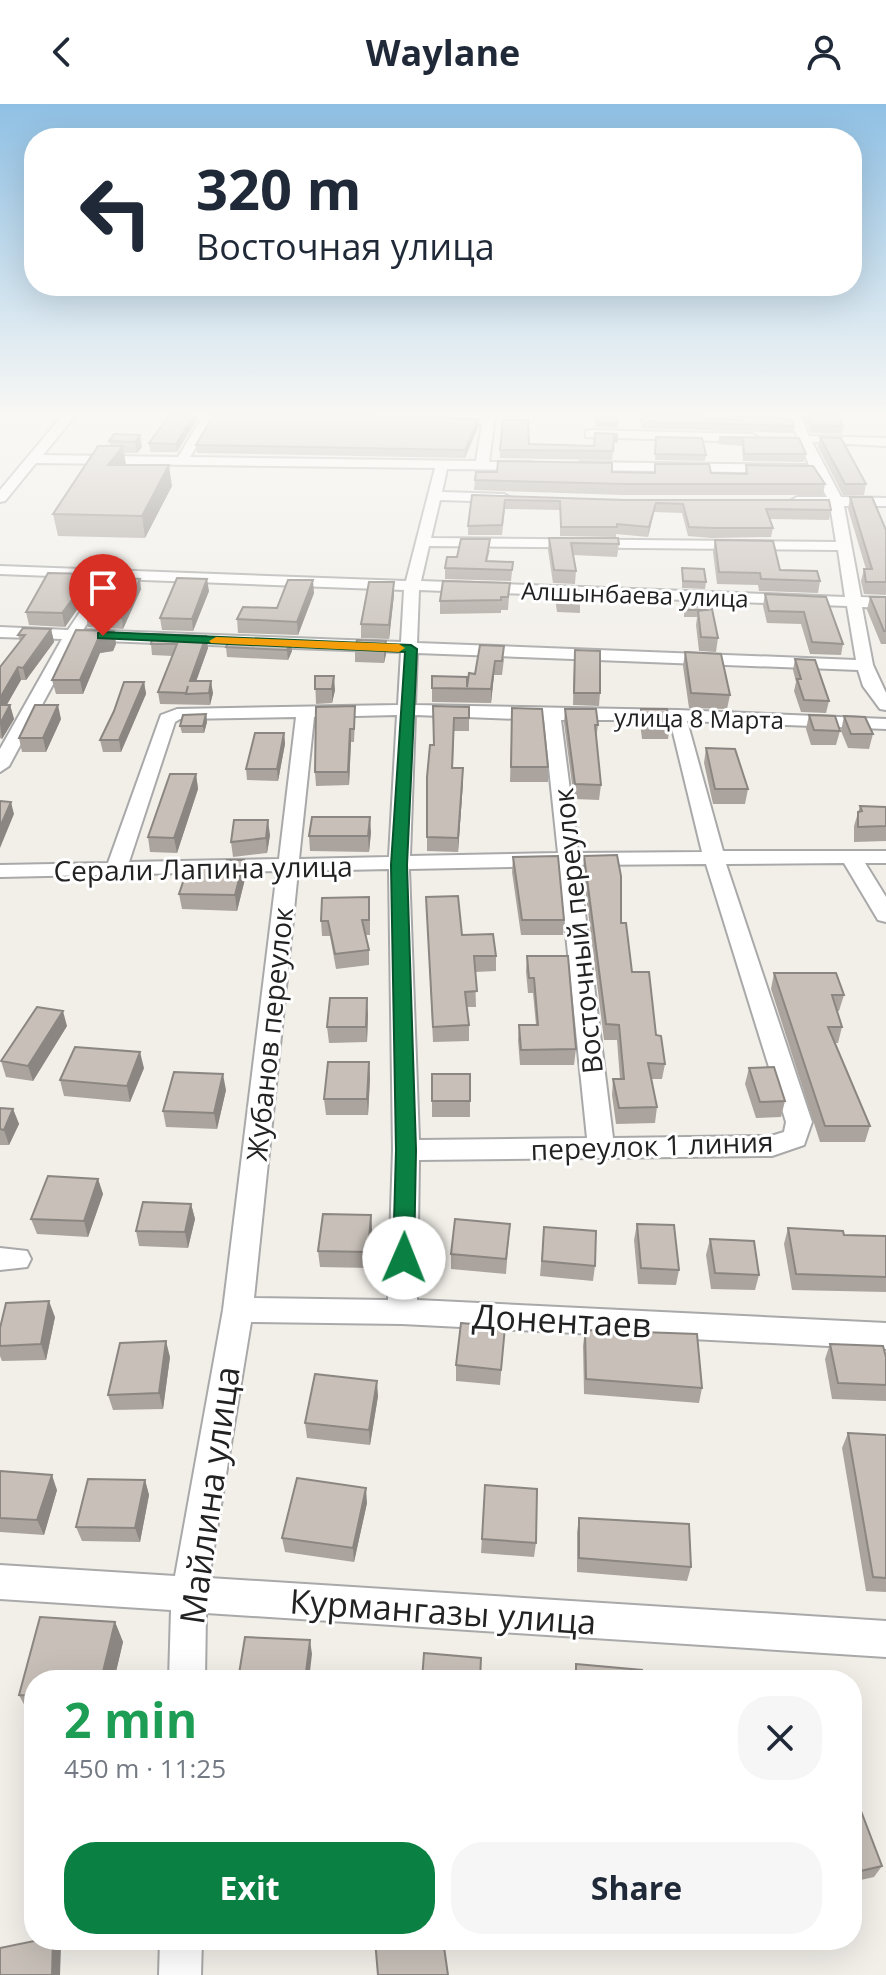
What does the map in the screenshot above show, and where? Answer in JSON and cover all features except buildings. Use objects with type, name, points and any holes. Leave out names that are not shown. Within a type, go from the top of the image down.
[{"type":"street","points":[[402,1312],[406,1150],[399,865],[412,586],[432,503]]},
{"type":"street","points":[[836,503],[865,665],[879,686],[886,705]]},
{"type":"street","points":[[423,542],[843,546]]},
{"type":"street","name":"Алшынбаева улица","points":[[0,570],[886,603]]},
{"type":"street","points":[[0,766],[72,635],[113,574]]},
{"type":"street","points":[[0,632],[865,665]]},
{"type":"street","name":"улица 8 Марта","points":[[116,869],[167,719],[177,714],[408,710],[677,715],[886,724]]},
{"type":"street","name":"Жубанов переулок","points":[[238,1310],[306,711]]},
{"type":"street","name":"Восточный переулок","points":[[552,715],[601,1147]]},
{"type":"street","points":[[677,715],[714,857]]},
{"type":"street","name":"переулок 1 линия","points":[[406,1150],[772,1146],[795,1138],[799,1122],[714,857]]},
{"type":"street","points":[[851,857],[886,915]]},
{"type":"street","name":"Серали Лапина улица","points":[[0,871],[570,859],[886,857]]},
{"type":"street","name":"Донентаев","points":[[238,1310],[402,1312],[886,1336]]},
{"type":"street","name":"Майлина улица","points":[[187,1670],[189,1594],[238,1310]]},
{"type":"street","name":"Курмангазы улица","points":[[0,1582],[886,1639]]},
{"type":"street","points":[[180,1975],[181,1950]]},
{"type":"slow traffic","points":[[216,641],[399,648]]},
{"type":"route","points":[[103,636],[411,649],[399,865],[406,1150],[404,1258]]}]
